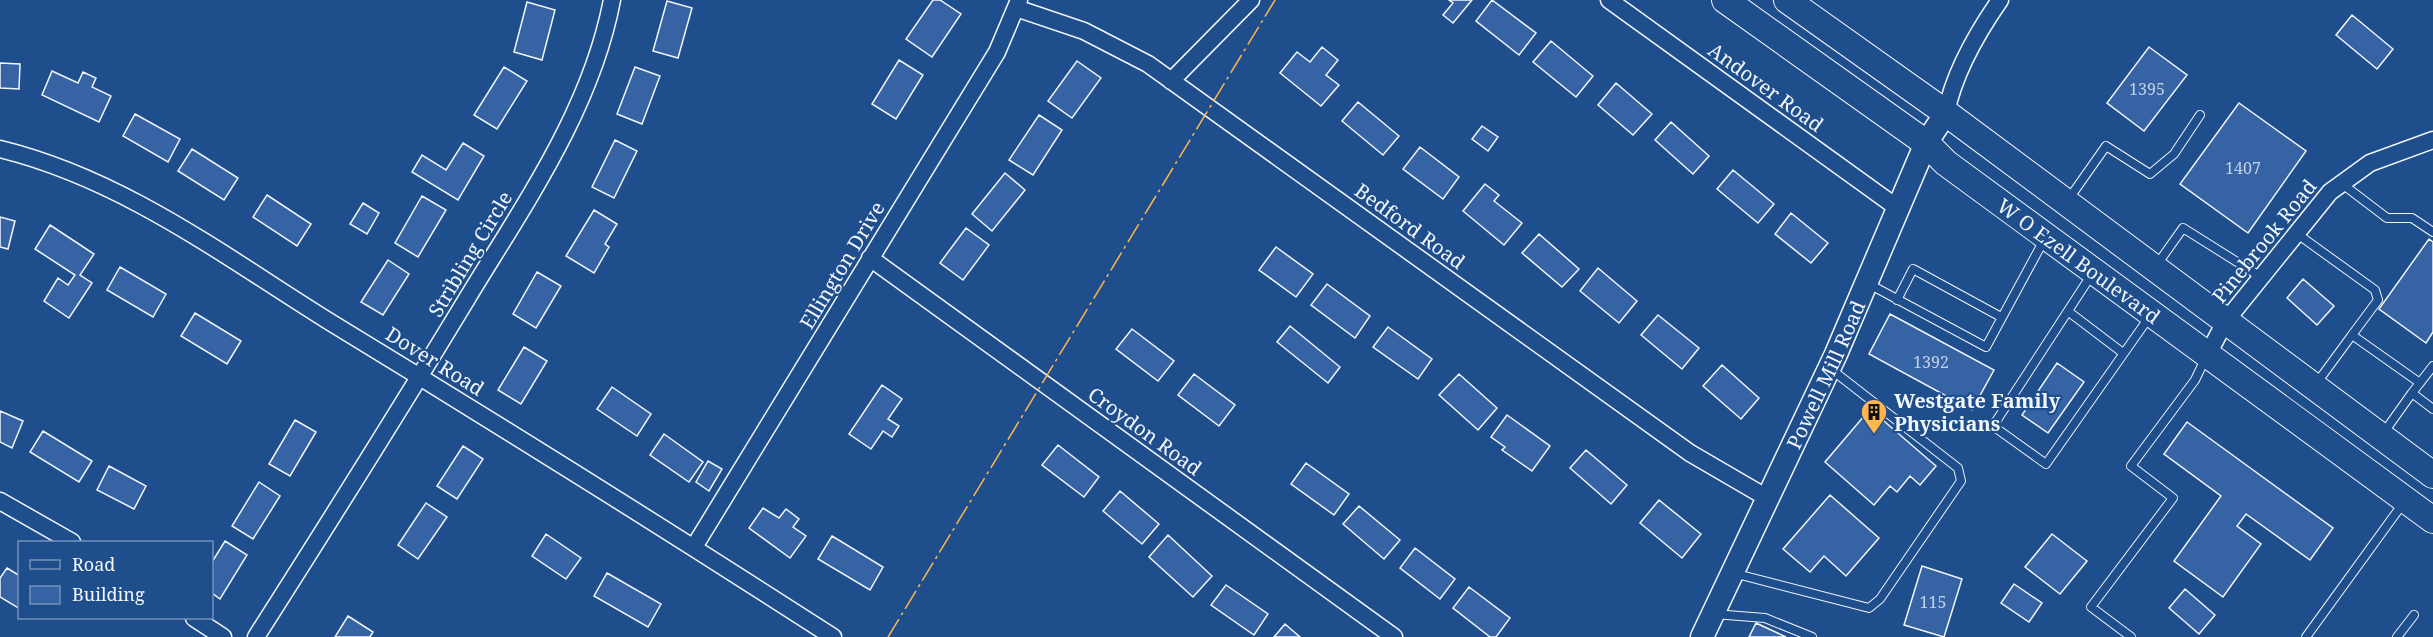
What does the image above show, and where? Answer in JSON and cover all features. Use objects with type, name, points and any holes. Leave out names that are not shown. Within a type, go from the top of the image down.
[{"type":"main road","name":"W O Ezell Boulevard","points":[[1725,0],[1926,143],[1946,163],[2150,315],[2208,354],[2433,520]]},
{"type":"main road","name":"W O Ezell Boulevard","points":[[1787,0],[1946,112],[2225,322],[2433,474]]},
{"type":"street","name":"Stribling Circle","points":[[256,637],[420,377],[547,168],[573,118],[594,65],[612,0]]},
{"type":"street","points":[[1172,81],[1251,0]]},
{"type":"street","name":"Andover Road","points":[[1609,0],[1899,209]]},
{"type":"street","points":[[1946,112],[1950,94],[1984,22],[2000,0]]},
{"type":"street","name":"Bedford Road","points":[[1017,4],[1084,31],[1137,58],[1172,81],[1690,453],[1769,499]]},
{"type":"street","name":"Ellington Drive","points":[[694,547],[996,52],[1017,4]]},
{"type":"street","name":"Powell Mill Road","points":[[1702,637],[1830,368],[1926,143],[1946,112]]},
{"type":"street","name":"Pinebrook Road","points":[[2208,354],[2225,322],[2296,233],[2341,183],[2370,164],[2433,140]]},
{"type":"street","name":"Dover Road","points":[[0,149],[68,169],[127,197],[195,236],[694,547],[833,637]]},
{"type":"street","name":"Croydon Road","points":[[870,258],[1394,637]]},
{"type":"street","points":[[0,501],[69,541]]},
{"type":"street","points":[[196,619],[223,637]]},
{"type":"lane","points":[[2067,203],[2106,146],[2150,174],[2174,154],[2200,115]]},
{"type":"lane","points":[[2341,183],[2387,218],[2412,218],[2433,232]]},
{"type":"lane","points":[[2154,269],[2183,228],[2261,277]]},
{"type":"lane","points":[[2296,233],[2375,290],[2378,300],[2313,387]]},
{"type":"lane","points":[[1867,283],[1986,346],[2046,237]]},
{"type":"lane","points":[[1898,300],[1913,269],[2001,317]]},
{"type":"lane","points":[[2093,272],[1993,426],[2046,464],[2150,315]]},
{"type":"lane","points":[[2069,312],[2123,353]]},
{"type":"lane","points":[[2352,335],[2420,383]]},
{"type":"lane","points":[[2131,637],[2091,607],[2174,498],[2131,466],[2195,380],[2208,354]]},
{"type":"lane","points":[[2381,436],[2433,366]]},
{"type":"lane","points":[[1733,573],[1869,608],[1880,598],[1961,482],[1958,468],[1830,368]]},
{"type":"lane","points":[[2412,393],[2433,409]]},
{"type":"lane","points":[[2306,637],[2406,500]]},
{"type":"lane","points":[[1713,614],[1765,618],[1812,637]]},
{"type":"lane","points":[[2397,637],[2414,615]]},
{"type":"building","points":[[933,0],[940,0],[961,14],[932,57],[906,39]]},
{"type":"building","points":[[1449,0],[1472,0],[1453,23],[1443,15],[1453,3]]},
{"type":"building","points":[[1492,0],[1536,33],[1519,55],[1476,21]]},
{"type":"building","points":[[667,1],[692,8],[678,58],[653,51]]},
{"type":"building","points":[[527,2],[555,10],[542,60],[514,52]]},
{"type":"building","points":[[2352,15],[2393,49],[2377,69],[2336,35]]},
{"type":"building","points":[[1551,41],[1593,76],[1576,97],[1533,62]]},
{"type":"building","points":[[1322,47],[1338,60],[1326,75],[1339,85],[1321,106],[1280,73],[1297,52],[1310,62]]},
{"type":"building","points":[[2149,47],[2187,75],[2144,131],[2107,103]]},
{"type":"building","points":[[899,60],[923,75],[896,119],[872,104]]},
{"type":"building","points":[[1077,61],[1101,78],[1072,118],[1048,101]]},
{"type":"building","points":[[0,63],[20,64],[19,89],[0,88]]},
{"type":"building","points":[[504,67],[527,81],[497,129],[474,115]]},
{"type":"building","points":[[635,67],[660,76],[642,124],[617,114]]},
{"type":"building","points":[[52,71],[78,83],[83,72],[96,78],[92,87],[111,96],[99,122],[42,95]]},
{"type":"building","points":[[1616,83],[1652,114],[1633,135],[1598,105]]},
{"type":"building","points":[[1358,102],[1399,136],[1383,155],[1342,121]]},
{"type":"building","points":[[2239,103],[2306,151],[2248,233],[2180,184]]},
{"type":"building","points":[[135,114],[180,139],[168,162],[123,136]]},
{"type":"building","points":[[1039,115],[1062,130],[1033,175],[1009,160]]},
{"type":"building","points":[[1671,122],[1709,156],[1693,174],[1655,140]]},
{"type":"building","points":[[1482,126],[1498,137],[1488,151],[1472,139]]},
{"type":"building","points":[[615,140],[637,151],[614,198],[592,187]]},
{"type":"building","points":[[463,143],[484,156],[458,200],[412,172],[422,155],[446,170]]},
{"type":"building","points":[[1420,147],[1459,177],[1443,199],[1403,169]]},
{"type":"building","points":[[192,149],[238,178],[224,200],[178,171]]},
{"type":"building","points":[[1733,170],[1774,204],[1758,223],[1717,189]]},
{"type":"building","points":[[1005,173],[1025,190],[992,231],[972,214]]},
{"type":"building","points":[[1485,184],[1499,195],[1494,201],[1522,223],[1504,245],[1463,211]]},
{"type":"building","points":[[267,195],[311,224],[297,246],[253,217]]},
{"type":"building","points":[[422,196],[446,210],[418,257],[395,243]]},
{"type":"building","points":[[363,203],[379,213],[367,234],[350,224]]},
{"type":"building","points":[[594,210],[617,224],[605,244],[609,247],[594,273],[566,256]]},
{"type":"building","points":[[1791,213],[1828,243],[1811,263],[1775,234]]},
{"type":"building","points":[[0,217],[15,221],[8,249],[0,247]]},
{"type":"building","points":[[50,225],[94,254],[80,275],[92,283],[69,318],[44,301],[58,278],[68,285],[75,275],[35,249]]},
{"type":"building","points":[[966,228],[989,245],[963,280],[940,263]]},
{"type":"building","points":[[1539,234],[1579,269],[1562,287],[1522,253]]},
{"type":"building","points":[[2429,239],[2433,242],[2433,332],[2426,343],[2379,309]]},
{"type":"building","points":[[1276,247],[1313,274],[1296,297],[1259,270]]},
{"type":"building","points":[[388,260],[409,274],[383,315],[361,302]]},
{"type":"building","points":[[120,267],[166,294],[153,317],[107,290]]},
{"type":"building","points":[[1598,268],[1637,301],[1619,323],[1580,291]]},
{"type":"building","points":[[537,272],[561,286],[536,328],[513,314]]},
{"type":"building","points":[[2303,279],[2334,306],[2317,325],[2287,298]]},
{"type":"building","points":[[1327,284],[1370,316],[1355,338],[1311,305]]},
{"type":"building","points":[[195,313],[241,341],[227,364],[181,336]]},
{"type":"building","points":[[1890,314],[1994,370],[1972,410],[1869,354]]},
{"type":"building","points":[[1658,315],[1699,348],[1682,369],[1641,335]]},
{"type":"building","points":[[1290,326],[1340,367],[1328,383],[1277,342]]},
{"type":"building","points":[[1388,327],[1432,359],[1418,379],[1373,347]]},
{"type":"building","points":[[1132,329],[1174,361],[1158,381],[1116,349]]},
{"type":"building","points":[[524,347],[547,361],[521,404],[498,390]]},
{"type":"building","points":[[2057,363],[2084,382],[2048,433],[2022,415]]},
{"type":"building","points":[[1722,365],[1759,398],[1741,419],[1703,386]]},
{"type":"building","points":[[1194,374],[1235,405],[1219,426],[1178,395]]},
{"type":"building","points":[[1459,374],[1497,408],[1478,430],[1439,395]]},
{"type":"building","points":[[882,385],[902,399],[888,419],[899,426],[892,437],[883,431],[871,449],[849,434]]},
{"type":"building","points":[[612,387],[651,414],[637,436],[597,409]]},
{"type":"building","name":"Westgate Family Physicians","points":[[1870,409],[1936,466],[1920,485],[1910,476],[1897,492],[1890,486],[1874,505],[1825,462]]},
{"type":"building","points":[[0,411],[23,421],[12,448],[0,442]]},
{"type":"building","points":[[1507,415],[1550,446],[1532,471],[1502,450],[1505,447],[1491,437]]},
{"type":"building","points":[[295,420],[316,432],[290,476],[269,464]]},
{"type":"building","points":[[2187,422],[2333,528],[2310,560],[2246,514],[2237,526],[2261,544],[2223,597],[2174,561],[2221,496],[2164,454]]},
{"type":"building","points":[[43,431],[92,461],[79,482],[30,452]]},
{"type":"building","points":[[664,434],[703,462],[689,482],[650,455]]},
{"type":"building","points":[[1058,445],[1099,477],[1084,497],[1042,465]]},
{"type":"building","points":[[463,446],[483,459],[457,499],[437,486]]},
{"type":"building","points":[[1586,450],[1627,485],[1611,504],[1570,468]]},
{"type":"building","points":[[708,461],[722,469],[709,491],[696,482]]},
{"type":"building","points":[[1306,463],[1349,494],[1334,515],[1291,484]]},
{"type":"building","points":[[109,466],[146,486],[134,509],[97,490]]},
{"type":"building","points":[[259,482],[280,496],[253,539],[232,526]]},
{"type":"building","points":[[1120,491],[1159,524],[1142,544],[1103,511]]},
{"type":"building","points":[[1830,495],[1879,538],[1846,576],[1824,556],[1810,572],[1783,549]]},
{"type":"building","points":[[1659,500],[1701,534],[1682,558],[1640,523]]},
{"type":"building","points":[[426,503],[447,517],[418,559],[398,545]]},
{"type":"building","points":[[1359,506],[1400,540],[1384,559],[1343,524]]},
{"type":"building","points":[[763,508],[779,518],[786,509],[799,519],[793,527],[806,536],[790,558],[749,528]]},
{"type":"building","points":[[546,534],[581,558],[566,579],[532,556]]},
{"type":"building","points":[[2052,534],[2087,561],[2060,594],[2025,567]]},
{"type":"building","points":[[1168,535],[1212,576],[1193,597],[1149,557]]},
{"type":"building","points":[[832,536],[883,567],[870,590],[818,559]]},
{"type":"building","points":[[225,541],[247,555],[220,599],[213,594],[213,560]]},
{"type":"building","points":[[1415,548],[1455,579],[1440,599],[1400,568]]},
{"type":"building","points":[[1922,566],[1962,579],[1944,637],[1904,625]]},
{"type":"building","points":[[7,568],[18,575],[18,608],[0,597],[0,578]]},
{"type":"building","points":[[607,573],[661,604],[648,627],[594,596]]},
{"type":"building","points":[[2014,584],[2042,603],[2029,622],[2001,603]]},
{"type":"building","points":[[1226,585],[1268,614],[1254,635],[1211,605]]},
{"type":"building","points":[[1469,587],[1510,618],[1496,637],[1490,637],[1453,608]]},
{"type":"building","points":[[2185,589],[2215,615],[2199,634],[2169,608]]},
{"type":"building","points":[[348,616],[373,632],[370,637],[335,637]]},
{"type":"building","points":[[1756,623],[1786,637],[1749,637]]},
{"type":"building","points":[[1285,624],[1300,637],[1274,637]]},
{"type":"power","points":[[888,637],[1275,0]]},
{"type":"place","name":"Westgate Family Physicians","points":[[1874,435]]}]
